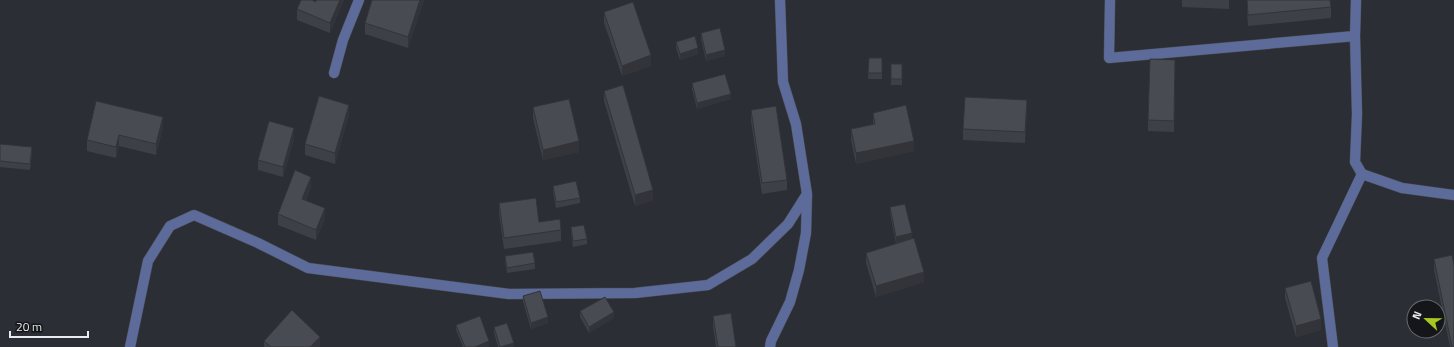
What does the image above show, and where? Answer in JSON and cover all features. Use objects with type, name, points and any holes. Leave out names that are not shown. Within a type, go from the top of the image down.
[{"type":"street","points":[[334,73],[343,40],[359,0]]},
{"type":"street","points":[[770,347],[771,341],[790,302],[799,270],[806,233],[807,194],[796,124],[783,82],[780,0]]},
{"type":"street","points":[[1110,0],[1109,58],[1355,36]]},
{"type":"street","points":[[1356,0],[1355,36],[1357,114],[1355,162],[1362,174],[1402,188],[1454,195]]},
{"type":"street","points":[[1334,347],[1322,258],[1362,174]]},
{"type":"street","points":[[130,347],[148,261],[170,226],[194,215],[258,243],[308,268],[509,294],[635,293],[708,285],[752,260],[788,224],[807,194]]},
{"type":"building","points":[[301,0],[312,0],[316,2],[316,0],[340,0],[330,23],[297,9]]},
{"type":"building","points":[[372,0],[420,0],[408,37],[365,23]]},
{"type":"building","points":[[1247,0],[1330,0],[1331,7],[1248,15]]},
{"type":"building","points":[[633,2],[651,55],[622,66],[604,12]]},
{"type":"building","points":[[720,28],[725,50],[706,55],[701,33]]},
{"type":"building","points":[[695,36],[698,48],[680,54],[676,42]]},
{"type":"building","points":[[869,58],[882,58],[882,73],[868,73]]},
{"type":"building","points":[[1150,59],[1175,60],[1174,121],[1148,120]]},
{"type":"building","points":[[891,64],[902,64],[902,79],[891,79]]},
{"type":"building","points":[[725,74],[731,94],[697,103],[692,83]]},
{"type":"building","points":[[623,85],[653,190],[635,195],[604,91]]},
{"type":"building","points":[[319,96],[349,105],[335,153],[305,144]]},
{"type":"building","points":[[965,97],[1027,100],[1025,132],[963,129]]},
{"type":"building","points":[[569,99],[579,141],[543,150],[533,107]]},
{"type":"building","points":[[96,101],[163,117],[156,144],[119,135],[116,147],[87,140]]},
{"type":"building","points":[[906,105],[914,141],[856,153],[851,129],[875,124],[873,113]]},
{"type":"building","points":[[776,106],[787,180],[762,183],[751,110]]},
{"type":"building","points":[[269,121],[294,128],[283,167],[258,160]]},
{"type":"building","points":[[0,144],[32,147],[30,164],[0,161]]},
{"type":"building","points":[[295,170],[311,177],[302,199],[325,208],[316,230],[278,214]]},
{"type":"building","points":[[576,181],[580,198],[556,202],[553,186]]},
{"type":"building","points":[[536,198],[539,222],[560,219],[561,230],[504,238],[499,203]]},
{"type":"building","points":[[905,204],[912,233],[896,237],[890,207]]},
{"type":"building","points":[[584,225],[587,239],[573,241],[571,227]]},
{"type":"building","points":[[914,238],[924,272],[876,286],[866,253]]},
{"type":"building","points":[[533,252],[535,263],[507,268],[505,256]]},
{"type":"building","points":[[1452,255],[1454,265],[1454,347],[1452,347],[1446,318],[1446,299],[1442,299],[1434,259]]},
{"type":"building","points":[[1311,281],[1321,319],[1296,326],[1285,288]]},
{"type":"building","points":[[540,291],[548,317],[531,323],[523,296]]},
{"type":"building","points":[[605,297],[614,312],[589,327],[580,311]]},
{"type":"building","points":[[292,310],[320,337],[310,347],[271,347],[264,341]]},
{"type":"building","points":[[731,313],[736,347],[718,347],[713,316]]},
{"type":"building","points":[[480,316],[489,341],[475,347],[465,347],[456,325]]},
{"type":"building","points":[[507,323],[514,343],[500,347],[494,327]]}]
